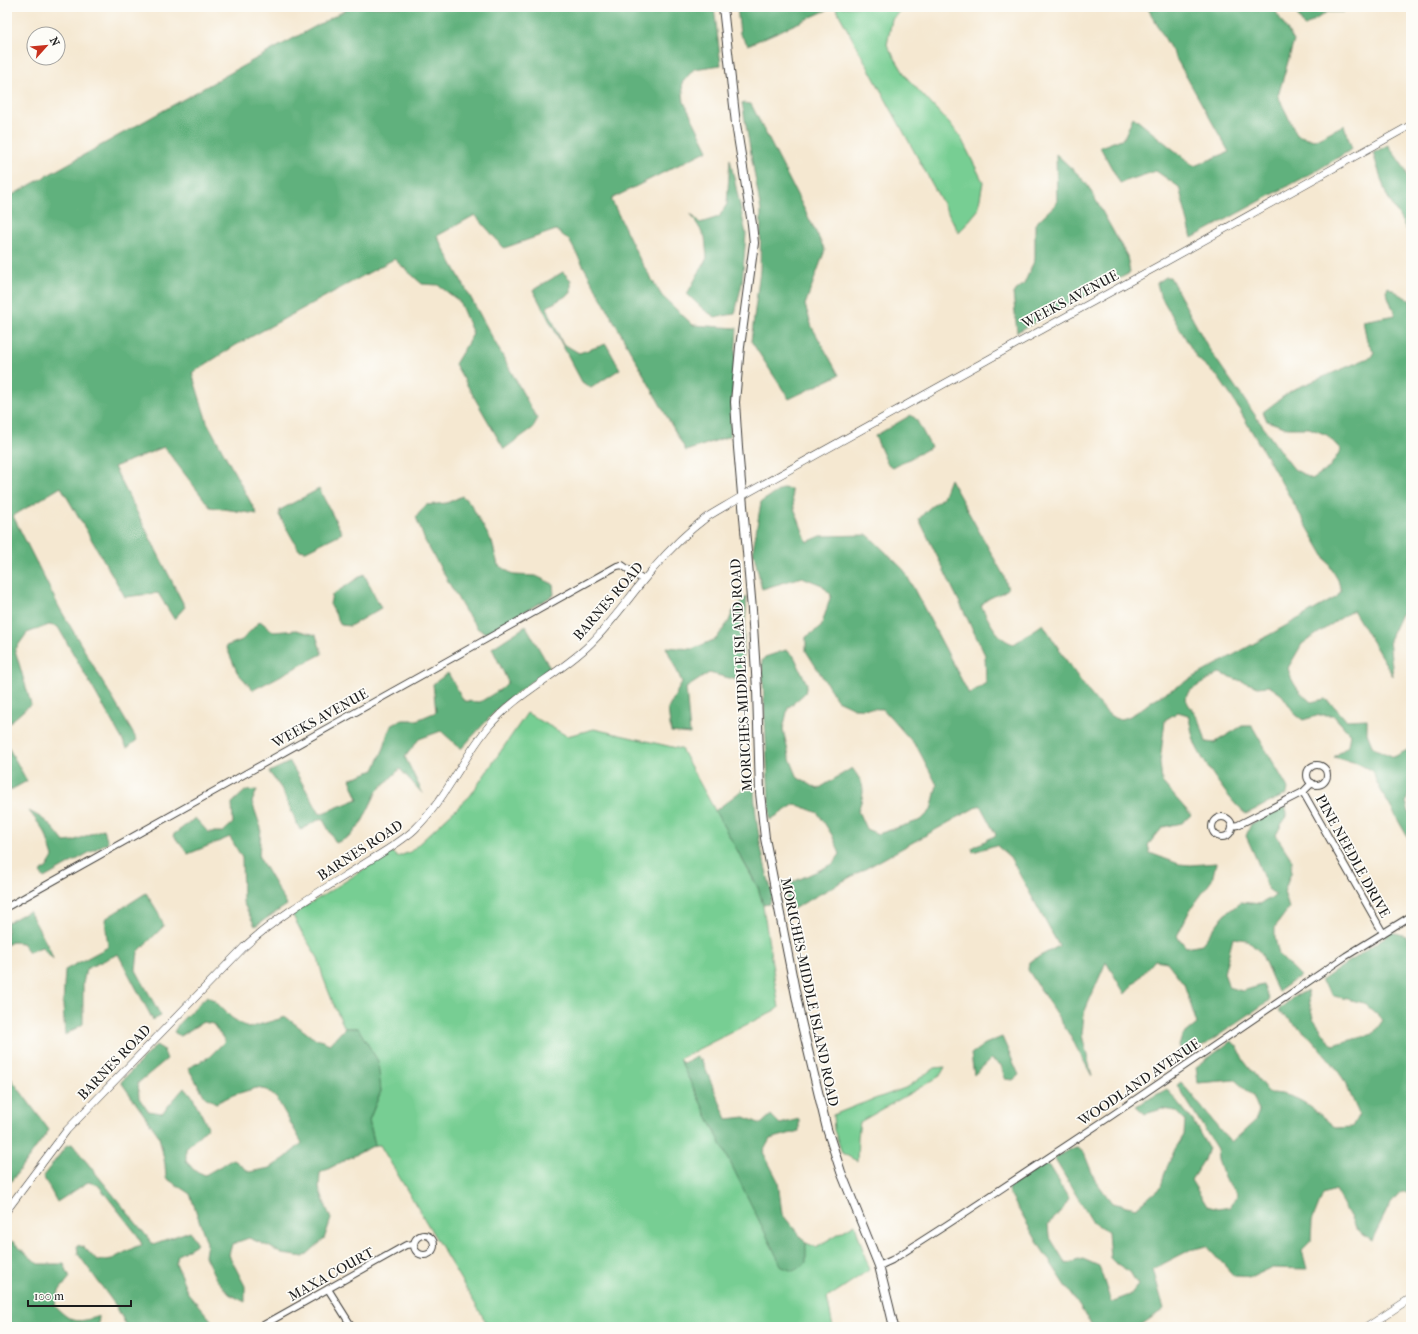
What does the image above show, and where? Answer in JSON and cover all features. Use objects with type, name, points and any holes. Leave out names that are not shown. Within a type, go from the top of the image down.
[{"type":"main road","name":"MORICHES-MIDDLE ISLAND ROAD","points":[[723,7],[736,124],[754,243],[740,347],[735,402],[752,610],[757,689],[760,793],[764,838],[801,1021],[827,1128],[841,1172],[879,1266],[894,1327]]},
{"type":"street","name":"WEEKS AVENUE","points":[[742,496],[1411,125]]},
{"type":"street","name":"BARNES ROAD","points":[[7,1210],[67,1130],[244,947],[291,910],[392,846],[414,830],[438,802],[490,724],[587,647],[616,615],[643,580],[694,528],[708,517],[742,496]]},
{"type":"street","name":"WEEKS AVENUE","points":[[7,907],[617,566],[622,565],[643,580]]},
{"type":"street","name":"PINE NEEDLE DRIVE","points":[[1232,826],[1238,825],[1303,792],[1312,783]]},
{"type":"street","name":"PINE NEEDLE DRIVE","points":[[1303,792],[1383,933]]},
{"type":"street","name":"WOODLAND AVENUE","points":[[879,1266],[892,1260],[948,1224],[1111,1116],[1346,956],[1411,916]]},
{"type":"street","name":"MAXA COURT","points":[[260,1327],[406,1246],[414,1244]]},
{"type":"street","points":[[328,1289],[352,1327]]},
{"type":"street","points":[[1366,1327],[1411,1298]]},
{"type":"green space","points":[[351,7],[714,7],[721,65],[694,69],[682,83],[684,102],[708,150],[611,199],[640,260],[662,296],[693,325],[737,328],[730,436],[686,451],[569,240],[556,230],[504,248],[475,215],[437,236],[537,419],[533,428],[504,449],[455,364],[473,334],[459,301],[438,285],[422,284],[394,259],[236,345],[192,373],[207,422],[257,514],[210,507],[164,447],[114,467],[185,607],[174,619],[158,593],[125,597],[61,487],[13,516],[59,607],[137,740],[127,748],[58,627],[49,625],[27,633],[15,650],[31,704],[7,725],[7,198]]},
{"type":"green space","points":[[737,7],[834,7],[748,45],[740,34]]},
{"type":"green space","points":[[835,7],[905,7],[892,19],[887,45],[907,78],[959,134],[983,182],[978,210],[959,233]]},
{"type":"green space","points":[[1147,7],[1273,7],[1294,41],[1278,96],[1297,135],[1314,140],[1344,125],[1352,149],[1316,171],[1192,238],[1179,187],[1156,171],[1120,183],[1100,147],[1124,138],[1133,117],[1194,166],[1229,152]]},
{"type":"green space","points":[[1293,7],[1347,7],[1343,12],[1327,12],[1304,27]]},
{"type":"green space","points":[[742,103],[751,104],[825,250],[805,305],[812,327],[839,375],[789,399],[751,341],[760,270],[761,211]]},
{"type":"green space","points":[[1388,145],[1405,169],[1411,186],[1411,237],[1386,194],[1373,153]]},
{"type":"green space","points":[[1056,154],[1081,177],[1088,186],[1127,256],[1130,273],[1017,332],[1013,293],[1024,284],[1035,259],[1035,224],[1057,203]]},
{"type":"green space","points":[[730,159],[746,234],[742,283],[735,314],[715,317],[703,309],[687,294],[707,258],[705,237],[691,214],[700,223],[719,217],[727,204]]},
{"type":"green space","points":[[563,272],[571,280],[571,293],[547,307],[562,343],[579,353],[606,344],[620,369],[591,388],[582,382],[533,290]]},
{"type":"green space","points":[[1166,277],[1170,277],[1209,349],[1280,451],[1294,469],[1312,479],[1329,468],[1341,450],[1327,435],[1309,428],[1287,428],[1267,421],[1263,412],[1292,390],[1371,357],[1374,352],[1367,341],[1363,321],[1395,315],[1386,291],[1388,287],[1411,301],[1411,611],[1401,614],[1389,640],[1393,676],[1353,610],[1302,644],[1288,668],[1296,687],[1311,702],[1325,699],[1334,706],[1346,720],[1367,719],[1367,733],[1373,748],[1394,757],[1411,748],[1411,786],[1406,802],[1411,819],[1411,843],[1379,787],[1372,771],[1357,763],[1334,757],[1348,746],[1350,734],[1333,715],[1320,715],[1303,720],[1296,715],[1282,695],[1269,686],[1258,687],[1219,673],[1191,690],[1185,699],[1200,722],[1206,742],[1214,743],[1242,726],[1252,726],[1288,788],[1287,794],[1246,814],[1226,793],[1201,756],[1194,740],[1188,715],[1178,712],[1165,720],[1160,762],[1162,782],[1191,815],[1182,823],[1163,827],[1148,845],[1150,853],[1179,864],[1191,865],[1216,863],[1212,880],[1190,910],[1177,936],[1186,947],[1202,944],[1224,915],[1241,902],[1260,904],[1276,895],[1268,889],[1246,836],[1251,824],[1286,806],[1286,816],[1276,835],[1292,860],[1291,873],[1284,892],[1289,908],[1275,927],[1275,938],[1279,955],[1300,976],[1278,992],[1261,953],[1247,940],[1233,938],[1224,973],[1229,987],[1242,991],[1263,985],[1270,1000],[1186,1058],[1179,1046],[1182,1036],[1197,1024],[1184,984],[1167,962],[1155,960],[1125,994],[1106,962],[1084,1013],[1082,1035],[1092,1076],[1069,1034],[1028,970],[1029,962],[1059,946],[1010,857],[996,845],[973,852],[972,848],[996,835],[980,805],[793,909],[788,906],[785,890],[793,882],[833,864],[840,854],[832,835],[818,813],[795,804],[770,820],[762,661],[765,657],[786,650],[794,656],[807,684],[805,693],[788,708],[783,729],[789,756],[798,778],[818,789],[852,768],[862,784],[863,793],[858,811],[866,829],[878,834],[921,820],[931,810],[937,785],[917,747],[883,709],[854,708],[837,700],[806,651],[806,637],[821,627],[831,595],[822,585],[802,577],[762,589],[753,550],[761,502],[783,488],[791,489],[794,508],[807,542],[821,536],[868,535],[904,570],[969,694],[986,683],[985,655],[919,519],[927,510],[943,497],[950,479],[1004,576],[1008,589],[990,598],[981,606],[994,629],[1008,642],[1014,644],[1043,624],[1078,678],[1101,706],[1110,715],[1118,719],[1132,715],[1153,700],[1337,597],[1341,591],[1338,580],[1233,399],[1218,377],[1197,358],[1160,295],[1157,283]]},
{"type":"green space","points":[[911,415],[916,419],[931,447],[893,468],[887,463],[875,436]]},
{"type":"green space","points":[[319,489],[342,533],[306,551],[299,550],[279,515],[280,510]]},
{"type":"green space","points":[[462,496],[470,503],[492,542],[498,565],[514,575],[536,576],[553,584],[554,595],[486,633],[478,629],[465,611],[425,541],[416,517],[426,505],[447,503]]},
{"type":"green space","points":[[364,574],[381,608],[350,626],[341,625],[330,604],[332,595]]},
{"type":"green space","points":[[747,596],[741,681],[709,673],[686,688],[690,734],[671,732],[668,709],[682,682],[666,647],[692,649],[716,639],[729,621],[733,611]]},
{"type":"green space","points":[[260,621],[274,632],[296,630],[316,635],[322,654],[253,690],[237,672],[226,646],[242,640]]},
{"type":"green space","points":[[526,626],[550,668],[503,703],[461,749],[441,731],[419,739],[405,757],[423,794],[400,769],[377,791],[363,820],[351,836],[336,843],[322,818],[300,830],[281,788],[269,772],[290,762],[320,814],[358,799],[350,779],[374,770],[384,748],[388,732],[394,723],[402,720],[417,720],[436,712],[433,684],[448,673],[464,701],[480,702],[501,689],[508,682],[492,648]]},
{"type":"green space","points":[[527,713],[567,736],[594,729],[681,749],[758,888],[762,900],[779,1008],[679,1059],[783,1267],[806,1243],[816,1247],[855,1224],[869,1270],[827,1298],[833,1327],[489,1327],[380,1145],[375,1145],[369,1120],[381,1091],[358,1028],[345,1028],[335,1008],[323,977],[318,958],[292,914],[392,852],[397,857],[410,852],[470,796]]},
{"type":"green space","points":[[7,745],[27,781],[7,792]]},
{"type":"green space","points":[[750,784],[754,784],[760,841],[773,896],[769,904],[763,905],[758,887],[715,811]]},
{"type":"green space","points":[[257,790],[252,802],[261,828],[259,857],[287,905],[255,926],[243,902],[242,858],[230,837],[188,854],[173,835],[195,818],[208,832],[223,832],[233,823],[232,803],[245,791]]},
{"type":"green space","points":[[29,811],[49,824],[64,842],[73,841],[103,829],[108,842],[44,878],[40,873],[47,867],[53,857],[45,832]]},
{"type":"green space","points":[[146,893],[158,912],[164,926],[138,952],[136,970],[161,1016],[153,1020],[118,954],[86,969],[83,984],[83,1024],[65,1035],[63,1005],[65,970],[108,947],[105,919]]},
{"type":"green space","points":[[29,911],[50,950],[53,959],[42,947],[29,952],[22,943],[12,942],[7,945],[7,923]]},
{"type":"green space","points":[[1392,932],[1406,936],[1411,946],[1411,1192],[1401,1192],[1389,1206],[1372,1240],[1357,1229],[1335,1190],[1323,1194],[1312,1222],[1311,1241],[1302,1250],[1307,1269],[1271,1268],[1252,1277],[1234,1276],[1207,1246],[1190,1250],[1153,1269],[1164,1309],[1141,1325],[1142,1327],[1093,1327],[1041,1248],[1009,1193],[1009,1187],[1045,1165],[1049,1166],[1069,1199],[1061,1212],[1048,1224],[1049,1236],[1066,1264],[1083,1259],[1099,1266],[1111,1302],[1130,1295],[1138,1285],[1130,1272],[1110,1258],[1108,1231],[1093,1223],[1054,1158],[1070,1149],[1078,1148],[1084,1153],[1095,1180],[1112,1203],[1136,1208],[1161,1187],[1165,1172],[1175,1149],[1184,1135],[1185,1120],[1176,1111],[1162,1109],[1145,1114],[1136,1106],[1167,1089],[1193,1121],[1208,1148],[1204,1160],[1191,1180],[1207,1206],[1218,1209],[1230,1207],[1238,1194],[1225,1180],[1218,1160],[1217,1149],[1177,1085],[1181,1082],[1231,1143],[1255,1121],[1259,1111],[1253,1096],[1235,1080],[1198,1083],[1196,1067],[1231,1041],[1237,1046],[1244,1061],[1269,1093],[1280,1094],[1298,1099],[1336,1128],[1352,1127],[1359,1114],[1344,1080],[1333,1064],[1311,1038],[1278,1010],[1295,996],[1307,991],[1313,1018],[1332,1045],[1373,1034],[1383,1020],[1364,1003],[1334,996],[1321,981]]},
{"type":"green space","points":[[207,996],[215,1001],[232,1018],[248,1028],[286,1017],[312,1037],[330,1044],[345,1028],[358,1028],[378,1061],[381,1091],[369,1120],[375,1145],[320,1173],[319,1189],[331,1219],[324,1239],[304,1257],[282,1254],[249,1238],[232,1244],[229,1255],[245,1286],[245,1302],[229,1294],[216,1279],[205,1256],[207,1243],[190,1194],[166,1178],[165,1164],[159,1136],[121,1082],[156,1045],[163,1049],[167,1059],[138,1083],[139,1098],[148,1111],[162,1113],[184,1088],[191,1094],[208,1127],[186,1148],[186,1161],[194,1170],[205,1175],[233,1159],[249,1172],[270,1168],[285,1158],[302,1143],[277,1099],[267,1090],[256,1088],[233,1095],[216,1103],[205,1097],[188,1068],[209,1057],[225,1041],[213,1024],[203,1022],[180,1036],[174,1032],[179,1023]]},
{"type":"green space","points":[[1002,1037],[1019,1075],[1013,1080],[1005,1079],[1001,1065],[991,1059],[974,1075],[971,1054],[985,1044]]},
{"type":"green space","points":[[696,1057],[702,1061],[727,1119],[745,1117],[761,1124],[771,1115],[780,1124],[799,1119],[799,1131],[770,1139],[763,1152],[778,1181],[782,1214],[806,1243],[806,1262],[804,1265],[793,1271],[782,1267],[679,1059],[683,1063]]},
{"type":"green space","points":[[945,1067],[940,1076],[860,1122],[857,1161],[842,1153],[834,1130],[833,1115],[908,1087],[934,1068]]},
{"type":"green space","points":[[7,1073],[49,1130],[7,1187]]},
{"type":"green space","points":[[72,1144],[153,1244],[190,1231],[197,1244],[178,1255],[176,1264],[188,1293],[217,1327],[127,1327],[116,1306],[78,1254],[77,1245],[84,1247],[97,1261],[112,1259],[142,1245],[138,1236],[98,1185],[88,1182],[57,1202],[43,1176],[67,1145]]},
{"type":"green space","points":[[12,1241],[38,1264],[64,1264],[70,1277],[59,1291],[55,1306],[71,1319],[80,1321],[99,1316],[98,1327],[7,1327],[7,1244]]}]
